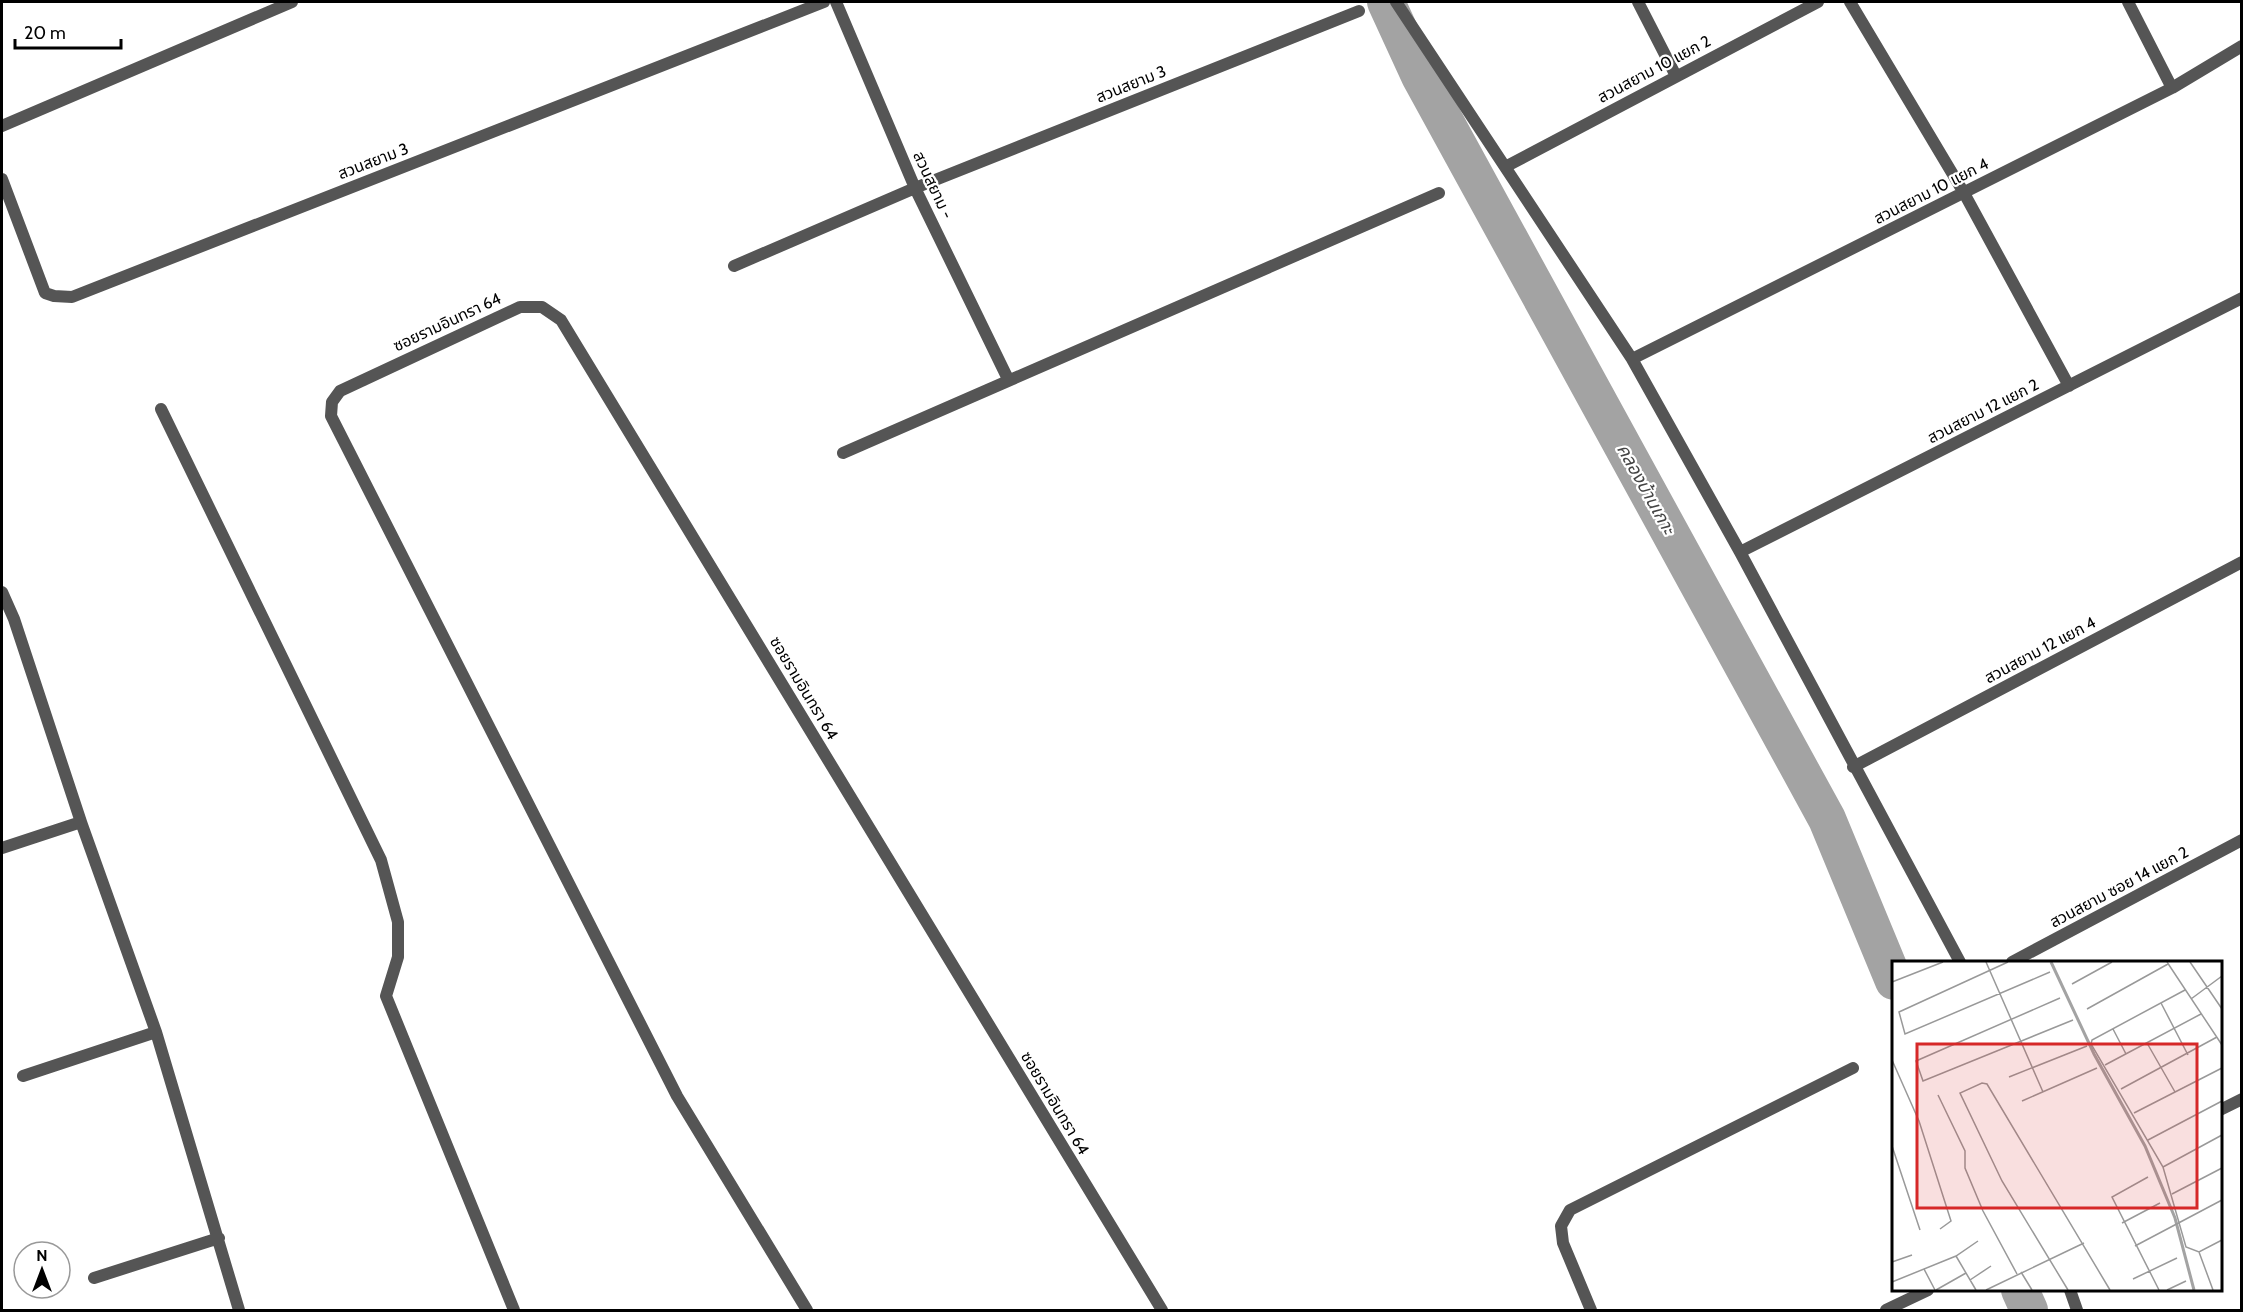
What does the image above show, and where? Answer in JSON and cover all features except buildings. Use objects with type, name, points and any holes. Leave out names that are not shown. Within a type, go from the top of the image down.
[{"type":"street","points":[[2,126],[292,2]]},
{"type":"street","name":"สวนสยาม 3","points":[[2,179],[45,292],[54,296],[72,297],[824,2]]},
{"type":"street","name":"สวนสยาม -","points":[[836,2],[915,188],[1008,379]]},
{"type":"street","points":[[1396,2],[1632,359],[1740,552],[1959,961]]},
{"type":"street","points":[[1638,2],[1676,76]]},
{"type":"street","name":"สวนสยาม 10 แยก 2","points":[[1505,167],[1818,2]]},
{"type":"street","points":[[1850,2],[1964,193],[2068,386]]},
{"type":"street","points":[[2128,2],[2172,88]]},
{"type":"street","name":"สวนสยาม 3","points":[[734,266],[915,188],[1359,11]]},
{"type":"street","name":"สวนสยาม 10 แยก 4","points":[[1632,359],[2172,88],[2241,46]]},
{"type":"street","points":[[843,453],[1008,379],[1440,193]]},
{"type":"street","name":"สวนสยาม 12 แยก 2","points":[[1740,552],[2241,298]]},
{"type":"street","name":"ซอยรามอินทรา 64","points":[[807,1311],[677,1096],[331,416],[332,402],[340,391],[520,307],[542,307],[561,320],[1162,1311]]},
{"type":"street","points":[[161,409],[381,861],[398,921],[398,957],[386,996],[514,1311]]},
{"type":"street","name":"สวนสยาม 12 แยก 4","points":[[1854,767],[2241,562]]},
{"type":"street","points":[[2,592],[14,619],[81,822],[156,1032],[239,1311]]},
{"type":"street","points":[[2,622],[14,619]]},
{"type":"street","points":[[2,848],[81,822]]},
{"type":"street","name":"สวนสยาม ซอย 14 แยก 2","points":[[2016,961],[2241,840]]},
{"type":"street","points":[[23,1076],[156,1032]]},
{"type":"street","points":[[1591,1311],[1563,1243],[1561,1226],[1570,1210],[1853,1068]]},
{"type":"street","points":[[2222,1109],[2241,1099]]},
{"type":"street","points":[[94,1278],[219,1238]]},
{"type":"street","points":[[1886,1311],[1926,1291]]},
{"type":"street","points":[[2070,1291],[2077,1311]]},
{"type":"waterway","name":"คลองบ้านเกาะ","points":[[1386,2],[1420,76],[1827,819],[1892,976]]},
{"type":"waterway","name":"คลองบ้านเกาะ","points":[[2020,1291],[2029,1310]]}]
